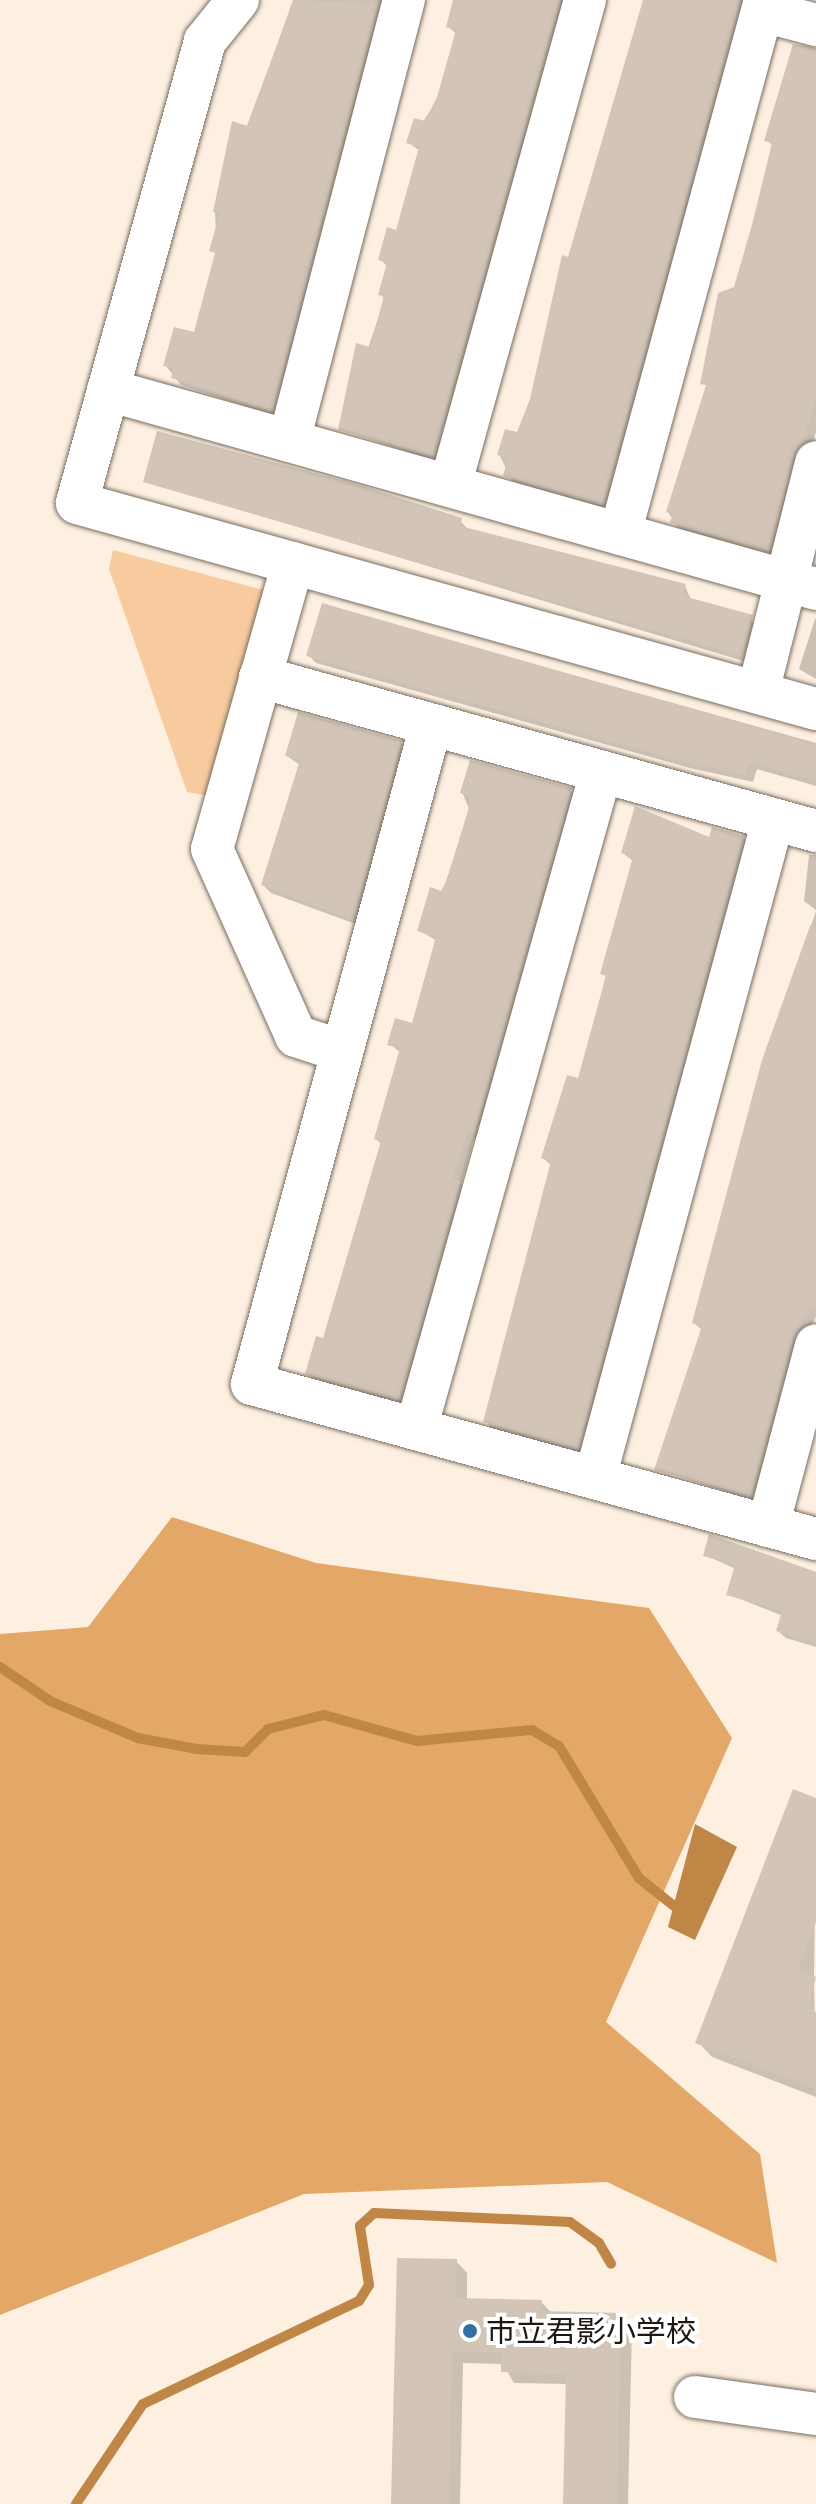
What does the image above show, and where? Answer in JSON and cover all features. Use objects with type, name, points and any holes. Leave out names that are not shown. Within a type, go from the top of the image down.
[{"type":"street","points":[[238,0],[205,41],[77,503],[816,709]]},
{"type":"street","points":[[289,441],[404,0]]},
{"type":"street","points":[[450,486],[585,0]]},
{"type":"street","points":[[620,534],[764,5],[816,25]]},
{"type":"street","points":[[108,390],[800,585]]},
{"type":"street","points":[[758,692],[800,585],[816,462]]},
{"type":"street","points":[[293,563],[212,849],[296,1036],[342,1051]]},
{"type":"street","points":[[260,677],[816,831]]},
{"type":"street","points":[[431,725],[252,1384],[816,1539]]},
{"type":"street","points":[[416,1429],[601,772]]},
{"type":"street","points":[[595,1478],[773,820]]},
{"type":"street","points":[[768,1526],[816,1345]]},
{"type":"street","points":[[695,2397],[816,2414]]},
{"type":"shaded area","points":[[113,550],[275,593],[220,798],[187,792],[109,569]]},
{"type":"shaded area","points":[[172,1517],[316,1563],[649,1608],[732,1738],[606,2022],[760,2154],[777,2263],[607,2182],[304,2194],[0,2315],[0,1634],[88,1627]]},
{"type":"shaded area","points":[[695,1824],[737,1847],[695,1940],[668,1927]]},
{"type":"building","points":[[293,0],[378,4],[272,411],[171,378],[174,368],[163,366],[174,327],[194,332],[215,253],[209,251],[220,213],[213,212],[232,121],[248,126]]},
{"type":"building","points":[[453,0],[560,0],[433,456],[338,430],[356,343],[370,347],[384,296],[378,295],[387,263],[378,260],[387,227],[396,230],[419,147],[406,143],[414,118],[425,121],[437,97],[456,30],[446,27]]},
{"type":"building","points":[[643,0],[740,0],[603,504],[503,476],[508,458],[497,455],[505,429],[517,432],[530,399],[562,255],[568,257]]},
{"type":"building","points":[[793,44],[816,48],[816,401],[767,550],[670,523],[673,514],[666,512],[706,385],[700,384],[718,293],[734,287],[753,221],[772,143],[764,141]]},
{"type":"building","points":[[157,431],[359,485],[462,518],[460,526],[686,584],[683,596],[753,615],[742,656],[143,482]]},
{"type":"building","points":[[322,603],[816,745],[816,781],[749,762],[745,775],[681,761],[306,656]]},
{"type":"building","points":[[298,712],[402,741],[353,920],[261,885],[300,760],[285,756]]},
{"type":"building","points":[[470,760],[572,788],[474,1134],[467,1131],[453,1179],[461,1181],[399,1400],[305,1374],[316,1336],[323,1338],[381,1141],[374,1139],[400,1048],[387,1045],[395,1018],[412,1023],[436,937],[417,931],[430,887],[441,891],[446,882],[468,811],[470,796],[460,793]]},
{"type":"building","points":[[635,806],[709,837],[712,827],[744,836],[578,1449],[483,1422],[551,1161],[541,1158],[567,1075],[578,1078],[606,976],[600,974],[633,857],[621,853]]},
{"type":"building","points":[[810,926],[816,927],[816,1309],[810,1308],[793,1339],[751,1496],[654,1470],[702,1326],[692,1323],[762,1060]]},
{"type":"building","points":[[709,1534],[816,1572],[816,1643],[776,1631],[782,1611],[726,1595],[735,1565],[703,1556]]},
{"type":"building","points":[[793,1789],[816,1798],[816,1922],[798,1970],[816,1977],[808,2008],[816,2012],[816,2089],[695,2043]]},
{"type":"building","points":[[397,2258],[457,2259],[456,2298],[542,2300],[541,2311],[621,2313],[617,2504],[563,2504],[566,2374],[501,2372],[501,2353],[452,2352],[449,2504],[391,2504]]},
{"type":"waterway","points":[[0,1667],[50,1701],[138,1738],[196,1749],[245,1752],[268,1729],[324,1715],[417,1741],[532,1730],[559,1746],[639,1878],[674,1906]]},
{"type":"waterway","points":[[76,2504],[143,2404],[359,2301],[369,2285],[360,2226],[374,2213],[570,2222],[599,2243],[611,2264]]},
{"type":"place","name":"市立君影小学校","points":[[470,2331]]}]
